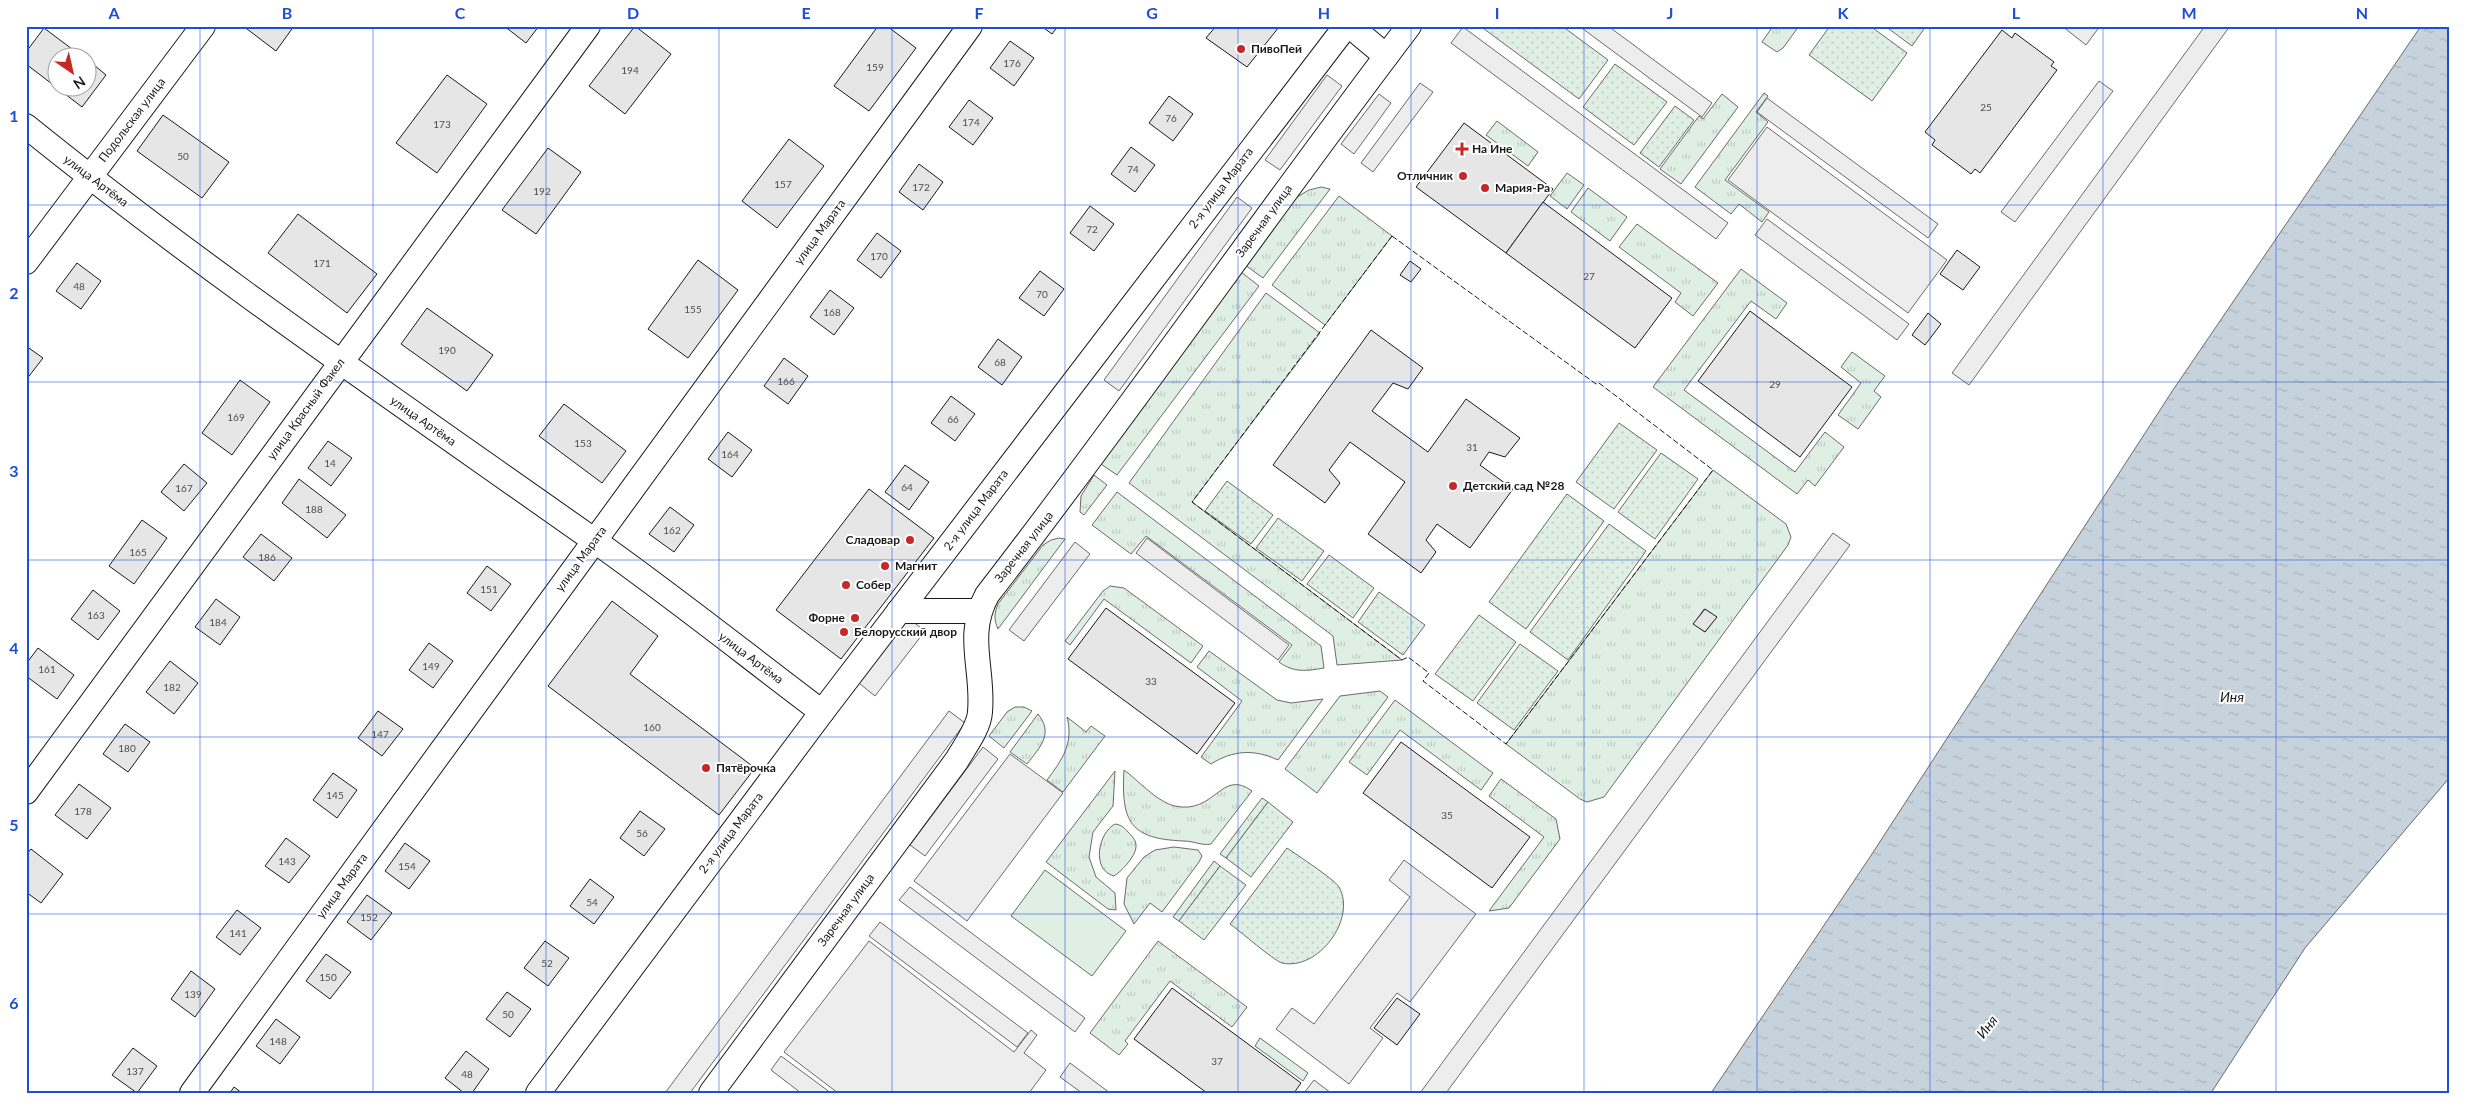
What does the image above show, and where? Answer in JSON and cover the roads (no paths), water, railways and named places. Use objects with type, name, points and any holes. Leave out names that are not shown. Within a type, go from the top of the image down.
[{"type":"street","name":"Подольская улица","points":[[26,262],[203,26]]},
{"type":"street","name":"улица Красный Факел","points":[[26,792],[588,26]]},
{"type":"street","name":"улица Марата","points":[[192,1093],[970,26]]},
{"type":"street","name":"2-я улица Марата","points":[[538,1093],[822,712],[1346,26]]},
{"type":"street","points":[[1350,26],[1386,56]]},
{"type":"street","name":"Заречная улица","points":[[711,1093],[957,760],[972,734],[980,714],[981,688],[976,645],[978,611],[987,595],[1060,500],[1409,26]]},
{"type":"street","name":"улица Артёма","points":[[26,126],[89,177],[340,363],[594,541],[822,712]]},
{"type":"street","points":[[899,611],[978,611]]},
{"type":"water","name":"Иня","points":[[2421,26],[2450,26],[2450,777],[2305,948],[2211,1093],[1711,1093],[1870,857],[2173,390]]},
{"type":"place","name":"ПивоПей","points":[[1241,49]]},
{"type":"place","name":"На Ине","points":[[1462,149]]},
{"type":"place","name":"Отличник","points":[[1463,176]]},
{"type":"place","name":"Мария-Ра","points":[[1485,188]]},
{"type":"place","name":"Детский сад №28","points":[[1453,486]]},
{"type":"place","name":"Сладовар","points":[[910,540]]},
{"type":"place","name":"Магнит","points":[[885,566]]},
{"type":"place","name":"Собер","points":[[846,585]]},
{"type":"place","name":"Форне","points":[[855,618]]},
{"type":"place","name":"Белорусский двор","points":[[844,632]]},
{"type":"place","name":"Пятёрочка","points":[[706,768]]}]
